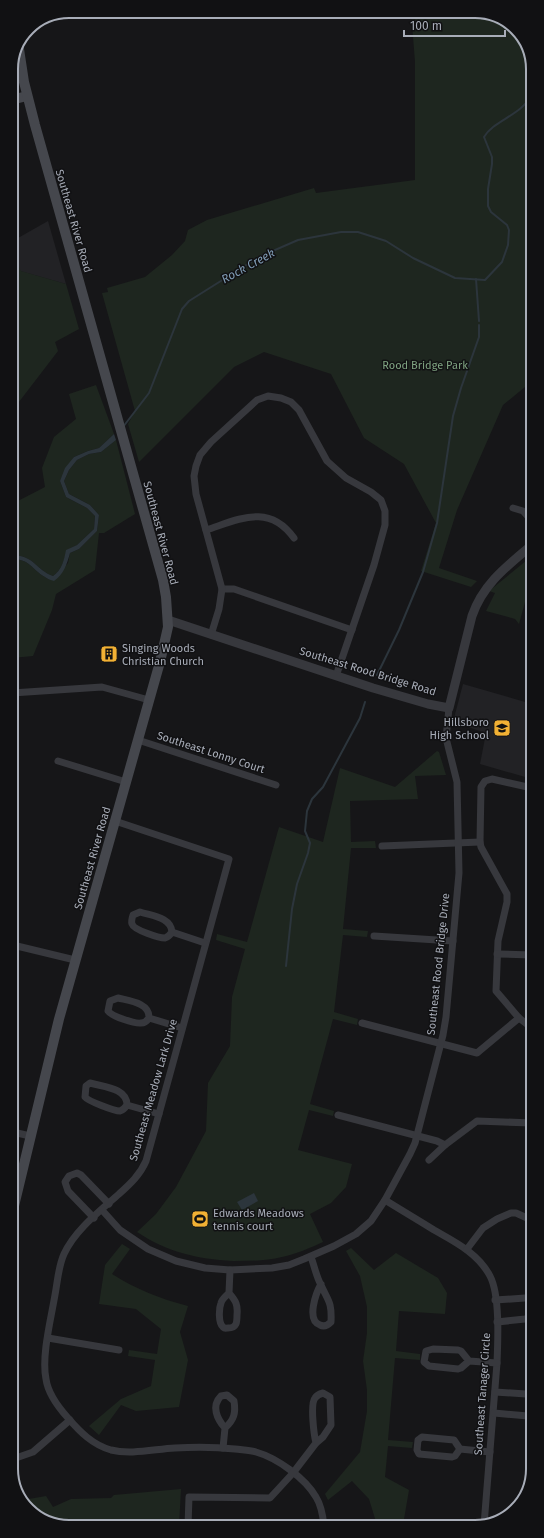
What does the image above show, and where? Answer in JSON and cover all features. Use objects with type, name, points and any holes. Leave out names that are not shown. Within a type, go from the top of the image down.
[{"type":"main road","name":"Southeast River Road","points":[[18,1188],[75,960],[138,740],[168,627],[163,580],[27,96],[20,56]]},
{"type":"main road","points":[[18,98],[27,96]]},
{"type":"street","points":[[212,635],[219,609],[222,588],[194,486],[196,466],[200,455],[211,442],[257,400],[268,396],[281,398],[291,402],[299,410],[327,461],[346,478],[371,492],[381,500],[384,511],[385,525],[374,565],[336,676]]},
{"type":"street","points":[[513,508],[523,511],[526,514]]},
{"type":"street","points":[[206,530],[250,516],[258,516],[276,521],[294,538]]},
{"type":"street","points":[[449,708],[470,622],[476,605],[484,590],[495,577],[526,550]]},
{"type":"street","points":[[222,588],[234,589],[352,630]]},
{"type":"street","name":"Southeast Rood Bridge Road","points":[[168,620],[336,676],[428,704],[449,708]]},
{"type":"street","points":[[18,693],[102,687],[149,700]]},
{"type":"street","name":"Southeast Rood Bridge Drive","points":[[102,1210],[120,1230],[133,1240],[162,1256],[190,1265],[230,1270],[255,1270],[289,1265],[334,1246],[364,1229],[371,1221],[385,1200],[410,1154],[416,1136],[446,1017],[459,873],[457,782],[446,738],[449,708]]},
{"type":"street","name":"Southeast Lonny Court","points":[[138,740],[276,785]]},
{"type":"street","points":[[58,761],[126,782]]},
{"type":"street","points":[[526,787],[492,779],[485,781],[481,787],[480,842],[481,847],[507,894],[507,902],[498,941],[496,991],[526,1023]]},
{"type":"street","name":"Southeast Meadow Lark Drive","points":[[115,821],[229,859],[146,1161],[133,1180],[75,1236],[64,1254],[58,1277],[45,1358],[46,1380],[51,1393],[70,1420],[84,1435],[97,1445],[119,1452],[188,1447],[255,1451],[268,1456],[293,1473],[311,1490],[317,1498],[323,1520]]},
{"type":"street","points":[[382,846],[480,842]]},
{"type":"street","points":[[140,912],[165,919],[170,924],[172,932],[169,936],[163,938],[137,930],[132,926],[131,922],[133,915],[140,912]]},
{"type":"street","points":[[172,932],[205,943]]},
{"type":"street","points":[[374,936],[452,941]]},
{"type":"street","points":[[18,946],[75,960]]},
{"type":"street","points":[[497,954],[526,955]]},
{"type":"street","points":[[118,998],[143,1006],[148,1010],[149,1018],[146,1022],[140,1024],[112,1015],[108,1011],[110,1001],[118,998]]},
{"type":"street","points":[[149,1018],[182,1028]]},
{"type":"street","points":[[362,1023],[477,1053],[520,1018]]},
{"type":"street","points":[[90,1083],[121,1092],[126,1097],[127,1105],[123,1109],[117,1110],[89,1101],[84,1097],[86,1086],[90,1083]]},
{"type":"street","points":[[127,1105],[159,1114]]},
{"type":"street","points":[[338,1115],[437,1141],[445,1145]]},
{"type":"street","points":[[429,1160],[445,1145],[477,1121],[526,1123]]},
{"type":"street","points":[[18,1133],[30,1136]]},
{"type":"street","points":[[94,1218],[68,1191],[65,1182],[69,1176],[77,1173],[81,1175],[108,1204]]},
{"type":"street","name":"Southeast Tanager Circle","points":[[385,1200],[467,1249],[482,1264],[490,1276],[495,1300],[498,1363],[484,1519]]},
{"type":"street","points":[[467,1249],[483,1228],[496,1219],[511,1213],[516,1213],[526,1218]]},
{"type":"street","points":[[311,1257],[331,1306],[331,1322],[328,1325],[322,1326],[318,1325],[314,1321],[313,1315],[314,1300],[321,1284]]},
{"type":"street","points":[[229,1293],[230,1270]]},
{"type":"street","points":[[495,1300],[526,1298]]},
{"type":"street","points":[[497,1322],[526,1319]]},
{"type":"street","points":[[48,1338],[119,1350]]},
{"type":"street","points":[[469,1360],[458,1369],[429,1366],[424,1362],[426,1351],[433,1349],[458,1350],[461,1351],[469,1360],[498,1363]]},
{"type":"street","points":[[496,1392],[526,1394]]},
{"type":"street","points":[[188,1520],[189,1497],[270,1498],[293,1473],[331,1425],[330,1398],[323,1393],[318,1394],[313,1401],[313,1434],[316,1443]]},
{"type":"street","points":[[494,1413],[526,1416]]},
{"type":"street","points":[[18,1457],[33,1452],[70,1420]]},
{"type":"street","points":[[223,1448],[224,1428]]},
{"type":"street","points":[[422,1437],[454,1440],[460,1449],[455,1456],[452,1457],[420,1454],[417,1450],[418,1440],[422,1437]]},
{"type":"street","points":[[460,1449],[490,1452]]},
{"type":"shaded area","points":[[48,221],[66,284],[20,271],[18,266],[18,238]]},
{"type":"shaded area","points":[[114,434],[116,440],[101,452],[89,454],[77,460],[69,470],[64,481],[69,494],[90,505],[99,515],[97,531],[79,549],[70,553],[63,572],[54,581],[46,578],[27,563],[18,559],[18,556],[25,557],[53,576],[61,568],[66,550],[77,545],[94,529],[95,516],[87,508],[66,497],[60,481],[65,468],[74,457],[99,448]]},
{"type":"shaded area","name":"Hillsboro High School","points":[[463,684],[526,702],[526,777],[480,764],[486,733],[453,722]]},
{"type":"shaded area","points":[[254,1193],[258,1201],[242,1210],[237,1202]]},
{"type":"green space","name":"Rood Bridge Park","points":[[412,18],[479,18],[492,21],[506,28],[513,35],[521,46],[526,62],[526,386],[503,405],[457,510],[439,568],[477,581],[471,587],[421,571],[436,523],[404,464],[364,438],[331,374],[264,352],[234,367],[139,462],[128,424],[135,411],[102,293],[108,292],[107,288],[145,277],[172,255],[185,241],[188,230],[207,220],[314,188],[316,193],[415,180],[415,62]]},
{"type":"green space","points":[[18,265],[21,271],[66,284],[79,329],[55,342],[58,351],[18,403]]},
{"type":"green space","points":[[96,385],[114,434],[99,448],[74,457],[60,481],[66,497],[87,508],[95,516],[94,529],[77,545],[67,550],[61,568],[53,576],[25,557],[18,556],[18,501],[45,487],[42,468],[54,437],[76,419],[69,394]]},
{"type":"green space","points":[[116,440],[135,514],[104,533],[99,533],[95,570],[56,594],[52,610],[33,656],[18,657],[18,559],[27,563],[46,578],[54,580],[68,563],[70,553],[79,549],[97,531],[99,515],[90,505],[69,494],[64,481],[69,470],[77,460],[89,454],[101,452]]},
{"type":"green space","points":[[526,561],[526,602],[519,624],[515,619],[486,611],[495,593],[489,591]]},
{"type":"green space","points":[[437,751],[439,752],[446,775],[415,776],[418,799],[350,801],[351,842],[375,841],[376,848],[351,848],[343,929],[368,931],[367,937],[343,935],[334,1012],[358,1019],[357,1025],[333,1019],[310,1104],[334,1111],[333,1116],[309,1110],[298,1150],[352,1164],[346,1187],[331,1203],[310,1214],[323,1242],[287,1256],[258,1260],[233,1261],[183,1253],[148,1239],[137,1232],[156,1214],[176,1187],[206,1131],[208,1083],[230,1046],[232,997],[245,949],[216,940],[217,934],[247,942],[279,827],[323,842],[340,768],[395,787]]},
{"type":"green space","points":[[122,1244],[130,1249],[112,1274],[148,1293],[188,1306],[180,1332],[188,1360],[179,1407],[136,1411],[121,1405],[99,1435],[89,1426],[121,1399],[151,1386],[155,1360],[128,1356],[129,1350],[157,1354],[161,1329],[136,1309],[99,1304],[105,1265]]},
{"type":"green space","points":[[351,1248],[374,1270],[396,1253],[438,1278],[447,1293],[445,1314],[399,1311],[396,1351],[420,1354],[420,1360],[395,1358],[388,1440],[413,1442],[412,1448],[388,1446],[385,1477],[409,1490],[404,1520],[375,1520],[369,1499],[352,1481],[328,1500],[325,1494],[360,1452],[367,1411],[367,1390],[363,1361],[367,1333],[367,1307],[360,1276],[346,1251]]},
{"type":"green space","points":[[181,1489],[179,1520],[65,1520],[49,1516],[35,1507],[28,1499],[46,1496],[53,1507],[71,1499],[111,1498],[114,1495]]},
{"type":"waterway","name":"Rock Creek","points":[[123,427],[149,393],[182,309],[189,301],[259,257],[298,240],[341,232],[358,232],[386,241],[413,258],[455,278],[485,280],[502,262],[508,245],[509,230],[507,225],[491,212],[488,206],[488,189],[492,157],[484,137],[488,131],[526,103]]},
{"type":"waterway","points":[[476,279],[479,321]]},
{"type":"waterway","points":[[377,675],[399,630],[423,572],[437,523],[453,416],[479,337],[479,325]]},
{"type":"waterway","points":[[286,966],[292,909],[297,884],[310,843],[305,831],[307,811],[312,799],[323,787],[360,718],[365,702]]},
{"type":"place","name":"Singing Woods Christian Church","points":[[109,654]]},
{"type":"place","name":"Hillsboro High School","points":[[502,728]]},
{"type":"place","name":"Edwards Meadows tennis court","points":[[200,1219]]}]
